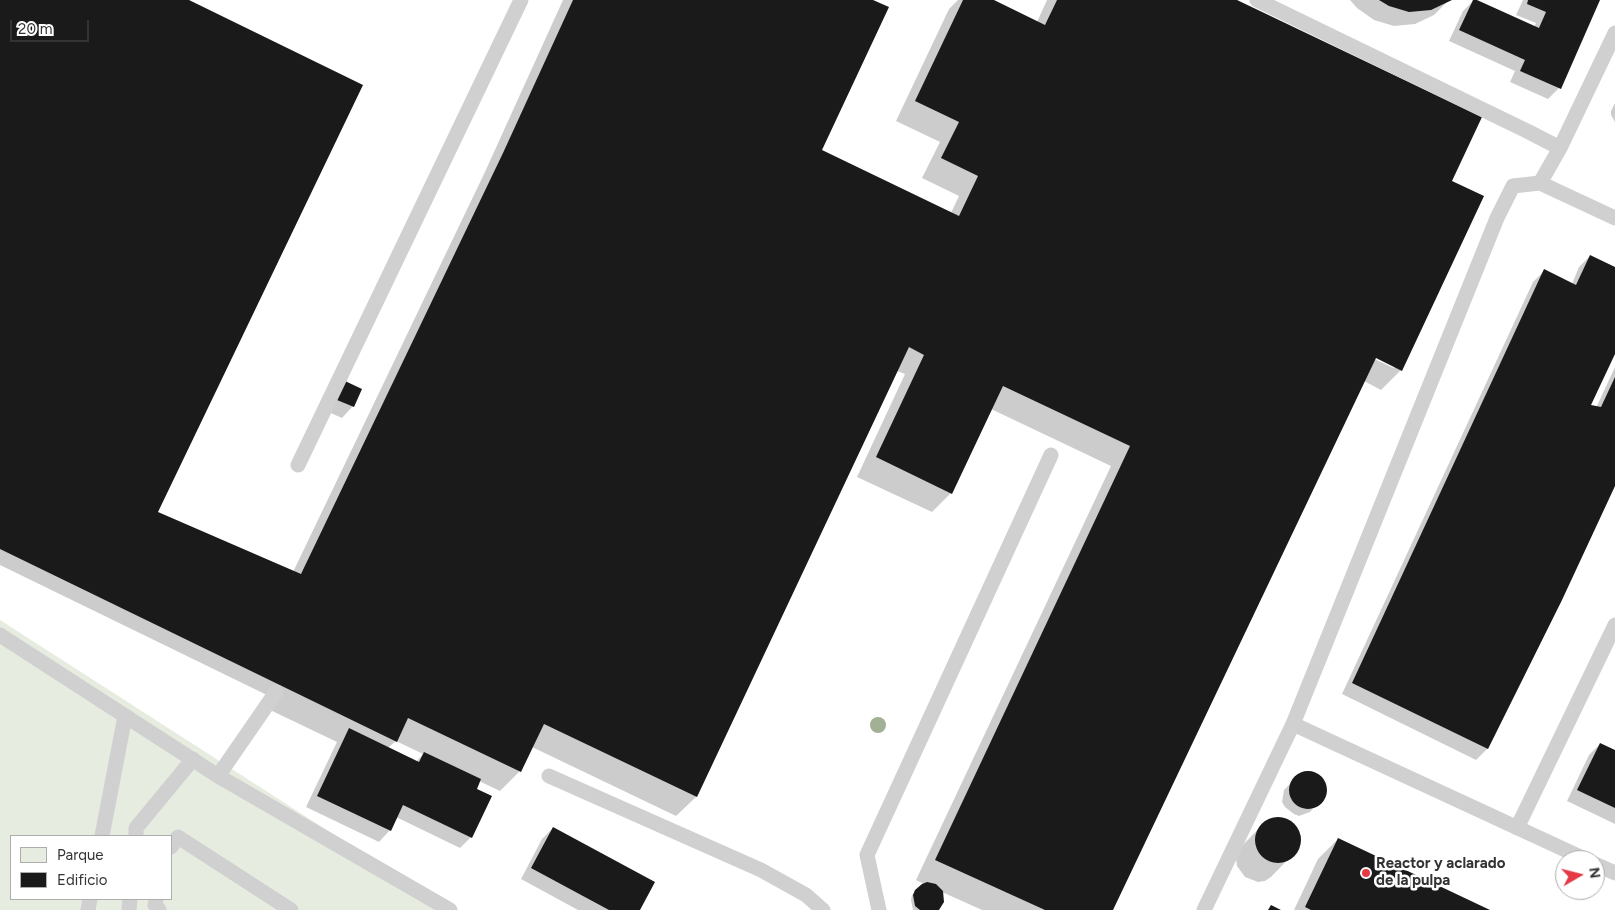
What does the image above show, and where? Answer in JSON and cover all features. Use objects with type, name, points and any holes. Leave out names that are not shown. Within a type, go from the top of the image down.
[{"type":"lane","points":[[298,465],[521,0]]},
{"type":"lane","points":[[1257,0],[1560,148]]},
{"type":"lane","points":[[1540,183],[1560,148],[1615,33]]},
{"type":"lane","points":[[1204,910],[1293,724],[1497,218],[1513,186],[1540,183],[1615,218]]},
{"type":"lane","points":[[879,910],[867,855],[1051,455]]},
{"type":"lane","points":[[1517,828],[1615,625]]},
{"type":"lane","points":[[0,635],[218,776],[450,910]]},
{"type":"lane","points":[[218,776],[276,692]]},
{"type":"lane","points":[[102,835],[125,716]]},
{"type":"lane","points":[[1293,724],[1565,850]]},
{"type":"lane","points":[[136,835],[136,828],[193,759]]},
{"type":"lane","points":[[549,776],[761,870],[806,895],[823,910]]},
{"type":"lane","points":[[172,846],[178,837],[291,910]]},
{"type":"green space","points":[[0,620],[451,910],[0,910]]},
{"type":"building","points":[[0,0],[189,0],[363,85],[158,512],[301,574],[503,153],[573,0],[873,0],[889,7],[822,150],[959,216],[978,176],[941,158],[959,122],[915,101],[963,0],[994,0],[1045,25],[1057,0],[1237,0],[1482,117],[1452,181],[1484,196],[1402,371],[1376,358],[1113,910],[1045,910],[935,860],[1130,446],[1003,386],[952,494],[876,457],[924,355],[909,347],[697,797],[544,724],[521,772],[408,718],[397,742],[0,549]]},
{"type":"building","points":[[1379,0],[1452,0],[1431,10],[1409,12],[1389,6]]},
{"type":"building","points":[[1473,0],[1477,0],[1539,28],[1546,12],[1527,4],[1528,0],[1600,0],[1561,89],[1520,71],[1525,60],[1459,30]]},
{"type":"building","points":[[1590,255],[1615,267],[1615,354],[1591,405],[1601,407],[1615,377],[1615,486],[1562,600],[1488,749],[1352,683],[1544,269],[1576,285]]},
{"type":"building","points":[[345,381],[362,389],[354,407],[337,400]]},
{"type":"building","points":[[349,728],[419,762],[424,752],[481,779],[477,789],[492,796],[472,838],[403,805],[391,831],[317,796]]},
{"type":"building","points":[[1600,743],[1615,750],[1615,808],[1577,790]]},
{"type":"building","points":[[1308,771],[1321,777],[1327,790],[1321,803],[1308,809],[1295,803],[1289,790],[1295,777]]},
{"type":"building","points":[[1278,817],[1291,821],[1297,827],[1301,840],[1297,853],[1291,859],[1278,863],[1265,859],[1259,853],[1255,840],[1259,827],[1265,821]]},
{"type":"building","points":[[553,827],[655,882],[640,910],[609,910],[531,868]]},
{"type":"building","name":"Reactor y aclarado de la pulpa","points":[[1338,838],[1490,910],[1311,910],[1305,907]]},
{"type":"building","points":[[927,882],[936,884],[943,891],[944,902],[939,910],[920,910],[915,906],[913,895],[915,890]]},
{"type":"building","points":[[1271,905],[1281,910],[1268,910]]},
{"type":"place","name":"Reactor y aclarado de la pulpa","points":[[1366,873]]}]
